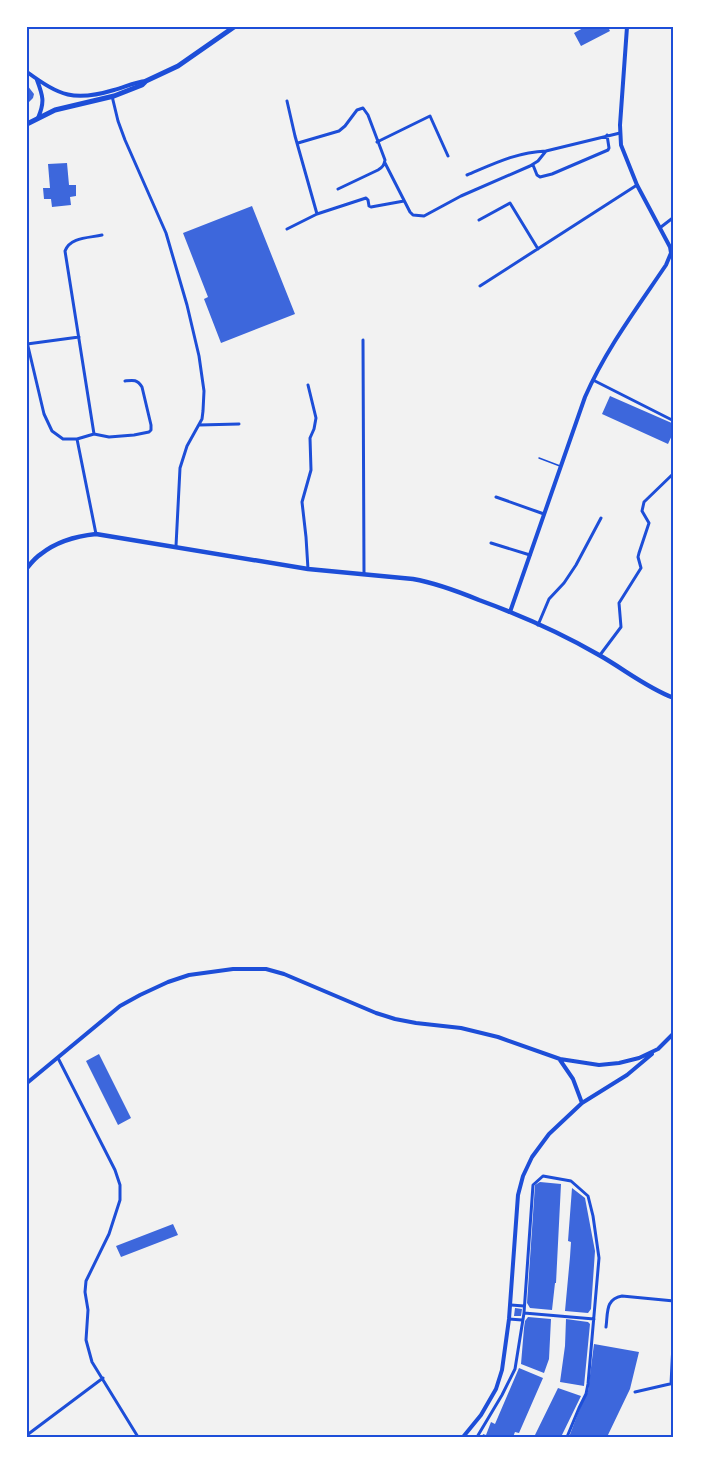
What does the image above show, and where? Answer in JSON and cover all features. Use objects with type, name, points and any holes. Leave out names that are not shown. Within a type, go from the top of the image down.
[{"type":"main road","points":[[27,124],[55,110],[123,93],[142,85],[178,66],[234,27]]},
{"type":"main road","points":[[27,568],[41,554],[57,544],[96,534],[308,569],[429,582],[510,612],[577,643],[653,689],[674,698]]},
{"type":"street","points":[[510,612],[585,397],[612,345],[672,253],[668,240],[637,185],[621,145],[627,27]]},
{"type":"street","points":[[27,72],[37,80],[74,97],[112,94],[146,81]]},
{"type":"street","points":[[37,80],[43,101],[38,118]]},
{"type":"street","points":[[112,94],[118,121],[128,147],[166,233],[187,305],[204,391],[203,411],[199,425],[187,446],[180,468],[176,548]]},
{"type":"street","points":[[287,102],[317,214]]},
{"type":"street","points":[[298,143],[339,131],[357,110],[363,108],[368,115],[385,163],[410,212],[413,215],[424,216],[461,196],[532,165],[546,151]]},
{"type":"street","points":[[377,142],[430,116],[448,156]]},
{"type":"street","points":[[467,175],[514,155],[546,151],[620,132]]},
{"type":"street","points":[[532,165],[537,176],[552,174],[608,150],[607,135]]},
{"type":"street","points":[[338,189],[378,170],[385,163]]},
{"type":"street","points":[[480,286],[637,185]]},
{"type":"street","points":[[288,229],[317,214],[366,198],[370,207],[404,201]]},
{"type":"street","points":[[479,220],[510,203],[537,249]]},
{"type":"street","points":[[661,227],[674,218]]},
{"type":"street","points":[[94,434],[65,251],[67,244],[102,235]]},
{"type":"street","points":[[79,337],[27,343],[44,414],[52,431],[63,439],[76,439],[94,434],[109,437],[149,432],[151,425],[142,387],[135,380],[124,381]]},
{"type":"street","points":[[363,340],[364,574]]},
{"type":"street","points":[[593,380],[674,421]]},
{"type":"street","points":[[308,385],[316,418],[310,438],[311,470],[302,502],[308,569]]},
{"type":"street","points":[[199,425],[239,424]]},
{"type":"street","points":[[76,439],[96,534]]},
{"type":"street","points":[[600,655],[621,627],[619,603],[641,568],[638,557],[649,523],[642,511],[644,502],[674,473]]},
{"type":"street","points":[[496,497],[544,514]]},
{"type":"street","points":[[538,625],[549,599],[576,565],[601,518]]},
{"type":"street","points":[[491,543],[530,555]]},
{"type":"street","points":[[27,1083],[120,1006],[168,982],[189,975],[233,969],[267,969],[376,1013],[416,1023],[461,1028],[560,1059],[599,1065],[619,1063],[639,1058],[658,1049]]},
{"type":"street","points":[[463,1437],[481,1415],[496,1389],[502,1370],[511,1305],[518,1195],[523,1176],[532,1157],[549,1134],[582,1103],[627,1076],[674,1033]]},
{"type":"street","points":[[58,1059],[106,1151],[120,1185],[120,1200],[110,1234],[86,1281],[88,1310],[86,1340],[92,1362],[136,1436]]},
{"type":"street","points":[[560,1059],[573,1080],[582,1103]]},
{"type":"street","points":[[477,1437],[515,1369],[524,1313],[533,1185],[543,1176],[571,1181],[588,1196],[599,1258],[588,1384],[586,1394],[567,1437]]},
{"type":"street","points":[[606,1327],[609,1304],[617,1297],[674,1301]]},
{"type":"street","points":[[511,1305],[524,1306]]},
{"type":"street","points":[[524,1313],[594,1319]]},
{"type":"street","points":[[509,1319],[522,1320]]},
{"type":"street","points":[[635,1392],[672,1383],[674,1324]]},
{"type":"street","points":[[27,1435],[103,1378]]},
{"type":"lane","points":[[539,458],[561,466]]},
{"type":"building","points":[[585,27],[608,27],[610,31],[581,46],[574,33]]},
{"type":"building","points":[[27,85],[34,94],[27,104]]},
{"type":"building","points":[[67,163],[69,185],[76,185],[76,196],[70,197],[71,205],[52,207],[51,199],[44,199],[43,188],[50,188],[48,164]]},
{"type":"building","points":[[252,206],[295,314],[221,343],[204,299],[208,297],[183,233]]},
{"type":"building","points":[[610,396],[674,424],[674,431],[668,444],[602,414]]},
{"type":"building","points":[[99,1054],[131,1118],[118,1125],[86,1061]]},
{"type":"building","points":[[540,1182],[561,1184],[556,1283],[552,1310],[530,1308],[527,1303],[535,1185]]},
{"type":"building","points":[[572,1188],[585,1198],[595,1251],[591,1309],[588,1313],[565,1311],[571,1242],[568,1241]]},
{"type":"building","points":[[173,1224],[178,1235],[121,1257],[116,1246]]},
{"type":"building","points":[[515,1308],[522,1309],[521,1316],[514,1316]]},
{"type":"building","points":[[528,1317],[551,1319],[549,1359],[544,1373],[521,1364],[525,1321]]},
{"type":"building","points":[[566,1319],[590,1324],[584,1386],[560,1382]]},
{"type":"building","points":[[594,1344],[639,1352],[630,1389],[607,1437],[569,1437],[588,1391]]},
{"type":"building","points":[[519,1368],[543,1378],[519,1433],[515,1432],[513,1437],[482,1437],[483,1434],[486,1435],[491,1422],[495,1424]]},
{"type":"building","points":[[558,1388],[581,1396],[561,1437],[534,1437]]}]
